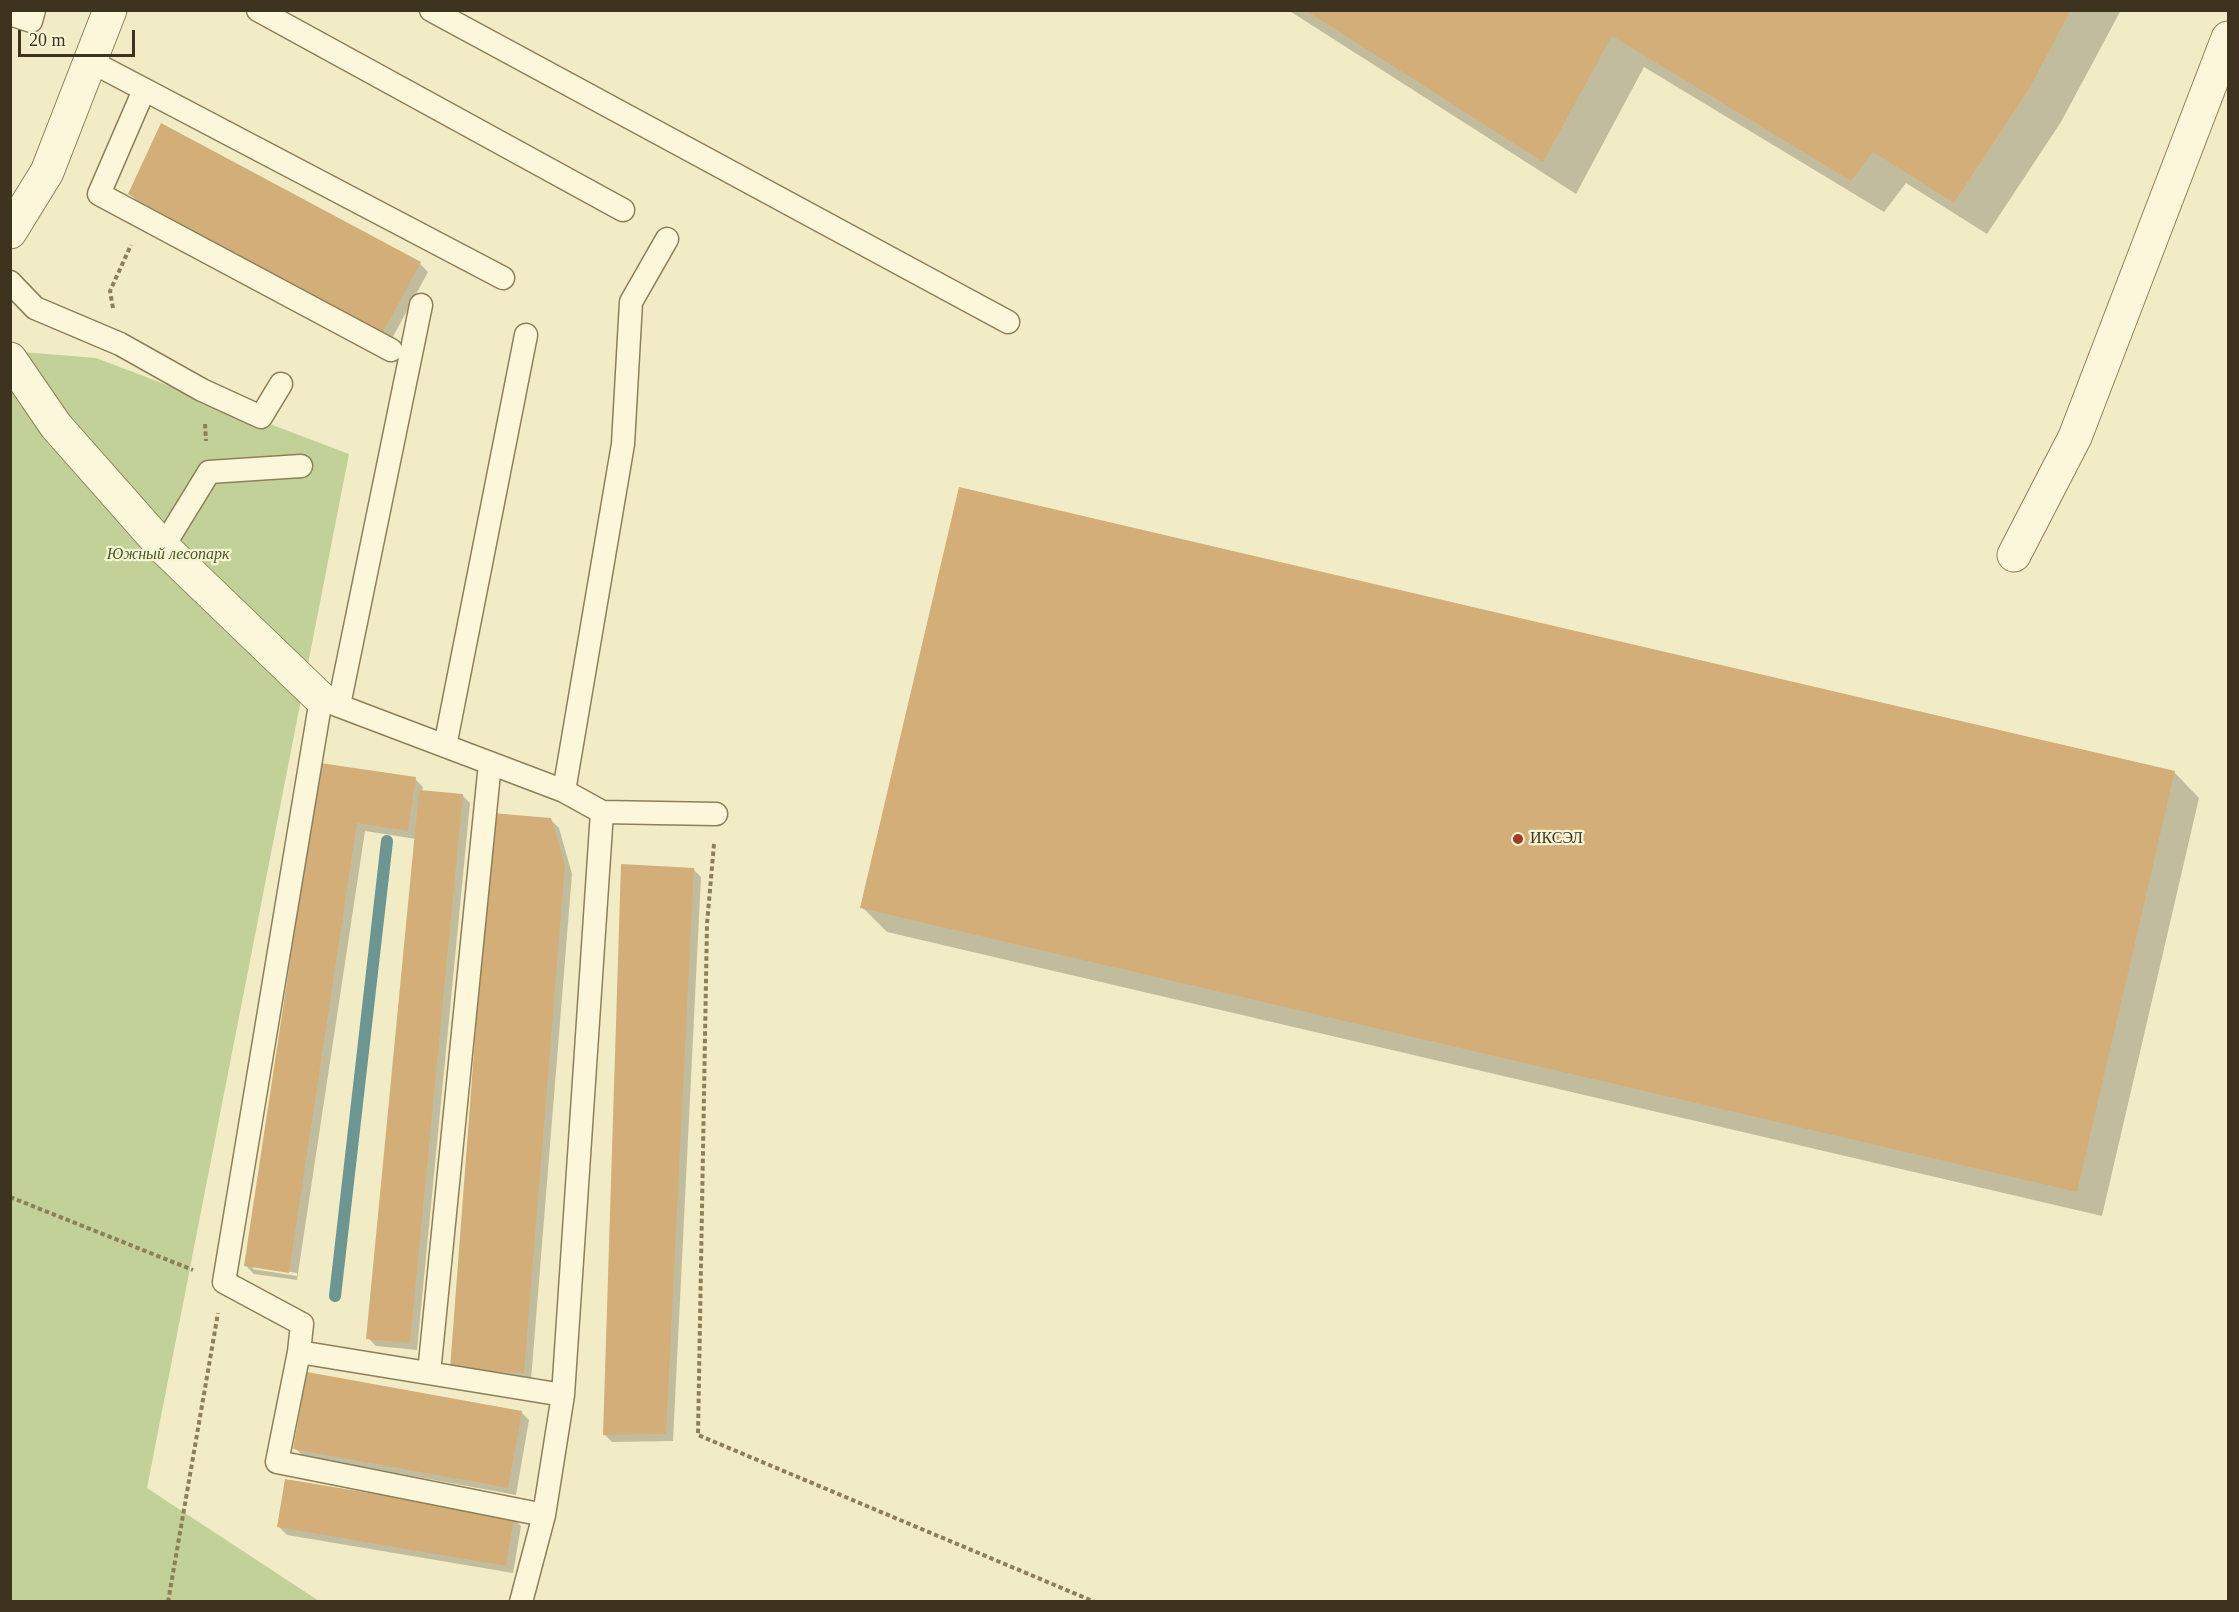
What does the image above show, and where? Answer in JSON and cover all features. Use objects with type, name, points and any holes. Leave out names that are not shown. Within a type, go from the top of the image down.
[{"type":"street","points":[[10,232],[47,172],[110,10]]},
{"type":"street","points":[[2014,555],[2075,437],[2229,38]]},
{"type":"street","points":[[10,358],[56,426],[163,547],[330,702]]},
{"type":"lane","points":[[10,14],[31,21],[34,10]]},
{"type":"lane","points":[[258,10],[623,210]]},
{"type":"lane","points":[[431,10],[1008,322]]},
{"type":"lane","points":[[90,61],[503,278]]},
{"type":"lane","points":[[144,90],[99,194],[391,350]]},
{"type":"lane","points":[[564,791],[623,444],[631,302],[667,239]]},
{"type":"lane","points":[[10,282],[35,308],[120,344],[202,390],[261,417],[281,384]]},
{"type":"lane","points":[[421,305],[330,702],[224,1282],[302,1324],[277,1462],[544,1515]]},
{"type":"lane","points":[[446,746],[526,335]]},
{"type":"lane","points":[[163,547],[208,472],[301,466]]},
{"type":"lane","points":[[330,702],[564,791],[602,812],[716,814]]},
{"type":"lane","points":[[429,1373],[490,763]]},
{"type":"lane","points":[[520,1602],[544,1515],[563,1395],[602,812]]},
{"type":"lane","points":[[298,1352],[563,1395]]},
{"type":"path","points":[[120,344],[110,291],[143,218]]},
{"type":"path","points":[[202,390],[208,472]]},
{"type":"path","points":[[716,814],[706,924],[698,1435],[1095,1602]]},
{"type":"path","points":[[10,1197],[224,1282],[168,1602]]},
{"type":"green space","name":"Южный лесопарк","points":[[10,351],[96,358],[349,454],[147,1488],[319,1601],[11,1601]]},
{"type":"building","points":[[1305,10],[2071,10],[2029,89],[1954,203],[1873,152],[1851,181],[1612,36],[1543,162]]},
{"type":"building","points":[[161,123],[421,262],[380,338],[128,194]]},
{"type":"building","name":"ИКСЭЛ","points":[[959,487],[2175,771],[2077,1192],[860,908]]},
{"type":"building","points":[[320,763],[416,777],[408,831],[357,823],[289,1273],[244,1266]]},
{"type":"building","points":[[419,790],[463,794],[410,1343],[366,1339]]},
{"type":"building","points":[[492,813],[551,818],[565,865],[524,1373],[450,1369]]},
{"type":"building","points":[[621,864],[694,868],[666,1434],[603,1435]]},
{"type":"building","points":[[307,1372],[522,1411],[508,1488],[293,1449]]},
{"type":"building","points":[[285,1479],[514,1517],[506,1566],[277,1527]]},
{"type":"waterway","points":[[335,1296],[387,841]]},
{"type":"place","name":"ИКСЭЛ","points":[[1518,839]]}]
